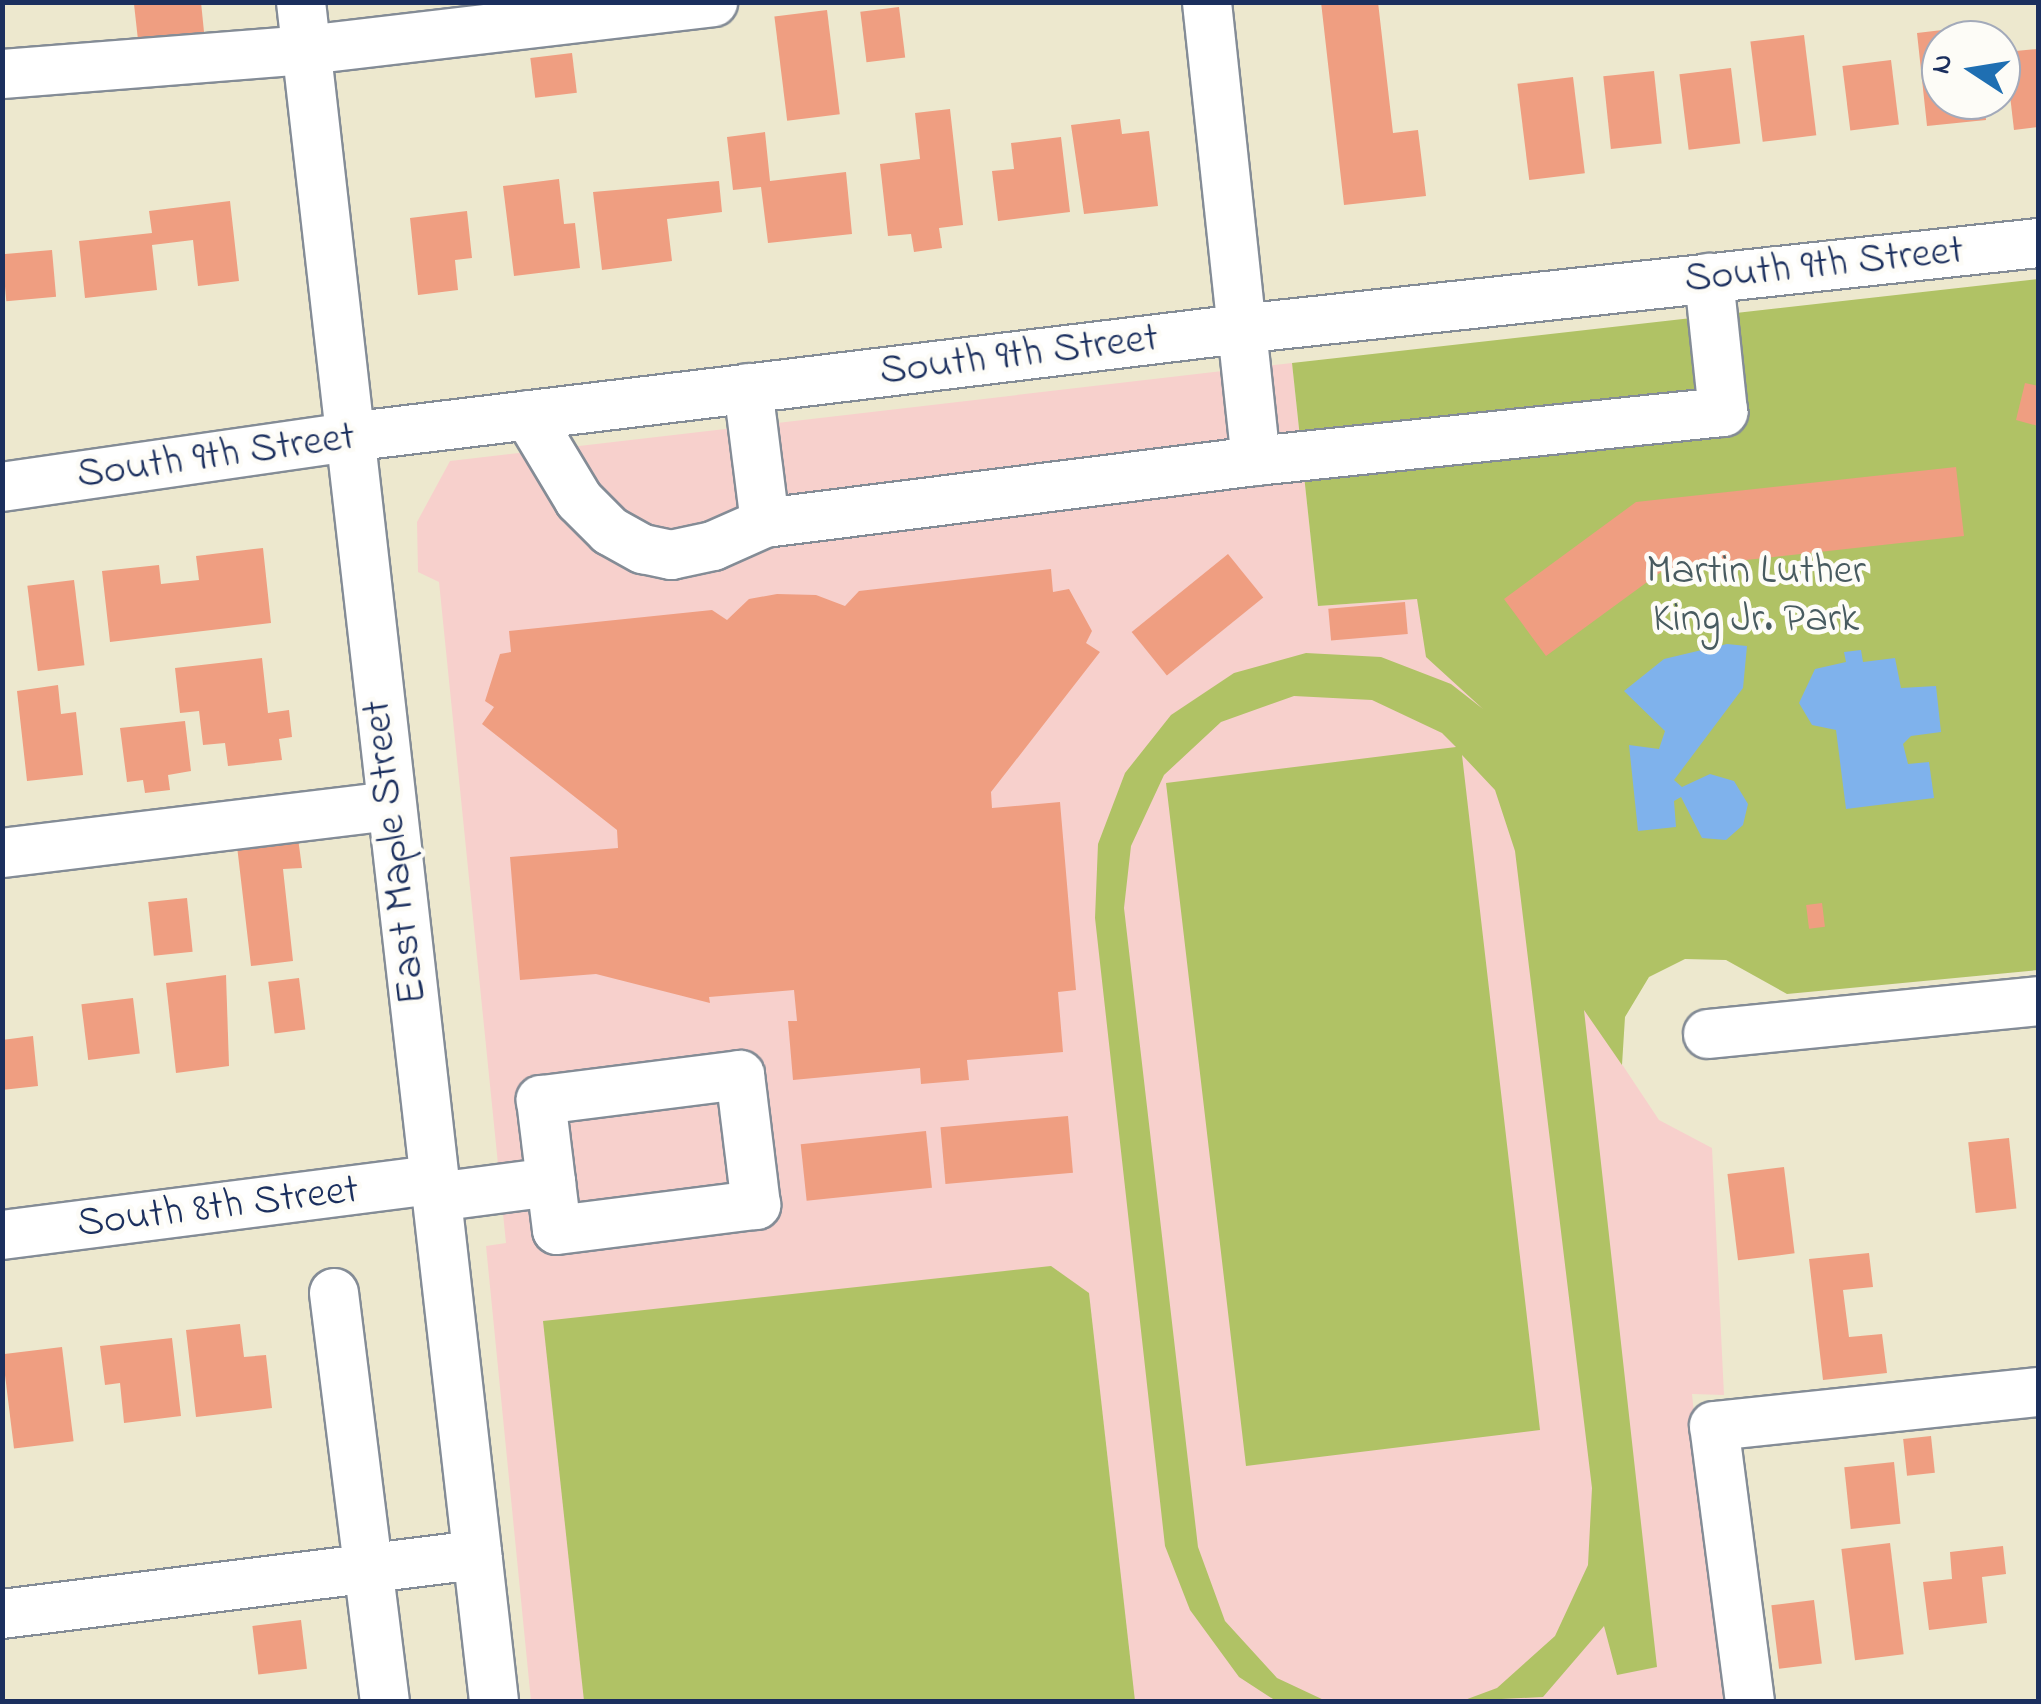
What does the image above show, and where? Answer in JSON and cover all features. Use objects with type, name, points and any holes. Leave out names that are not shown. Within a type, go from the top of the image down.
[{"type":"street","name":"East Maple Street","points":[[301,2],[494,1702]]},
{"type":"street","points":[[2,74],[306,50],[714,2]]},
{"type":"street","points":[[1208,2],[1256,461]]},
{"type":"street","name":"South 9th Street","points":[[2,487],[349,437],[1240,329],[2038,243]]},
{"type":"street","points":[[528,415],[578,500],[610,531],[643,549],[671,554],[714,546],[765,523],[1256,461],[1724,412],[1709,278]]},
{"type":"street","points":[[748,388],[765,523]]},
{"type":"street","points":[[2,852],[390,806]]},
{"type":"street","points":[[1708,1034],[2038,1001]]},
{"type":"street","points":[[740,1075],[756,1205],[558,1230],[551,1182],[541,1100],[740,1075]]},
{"type":"street","name":"South 8th Street","points":[[2,1235],[435,1188],[551,1182]]},
{"type":"street","points":[[334,1293],[385,1702]]},
{"type":"street","points":[[1750,1702],[1714,1426],[2038,1392]]},
{"type":"street","points":[[2,1614],[477,1555]]},
{"type":"shaded area","points":[[1292,363],[1318,606],[1417,599],[1508,732],[1584,1007],[1659,1120],[1712,1148],[1724,1395],[1692,1394],[1724,1701],[531,1701],[486,1246],[506,1243],[439,582],[418,572],[417,522],[450,461]]},
{"type":"green space","name":"Martin Luther King Jr. Park","points":[[2038,279],[2038,970],[1787,994],[1726,960],[1685,959],[1649,977],[1625,1017],[1622,1065],[1584,1010],[1657,1667],[1617,1675],[1604,1626],[1543,1697],[1462,1701],[1497,1688],[1555,1636],[1588,1565],[1592,1488],[1515,851],[1495,790],[1462,755],[1540,1430],[1246,1466],[1166,783],[1456,747],[1442,733],[1372,700],[1294,696],[1221,722],[1164,775],[1131,846],[1124,908],[1198,1547],[1225,1621],[1277,1678],[1326,1701],[1276,1701],[1239,1677],[1190,1610],[1165,1546],[1095,918],[1098,844],[1125,773],[1171,715],[1234,673],[1306,653],[1381,657],[1451,684],[1483,709],[1426,657],[1417,599],[1318,606],[1292,363]]},
{"type":"green space","points":[[1051,1266],[1089,1293],[1135,1701],[584,1701],[543,1321]]},
{"type":"water","points":[[1727,644],[1747,646],[1743,688],[1674,780],[1682,787],[1710,774],[1734,781],[1748,804],[1743,825],[1726,840],[1702,838],[1681,797],[1674,801],[1676,827],[1638,831],[1629,745],[1659,749],[1665,731],[1624,691],[1664,659]]},
{"type":"water","points":[[1861,650],[1863,662],[1895,658],[1901,688],[1936,686],[1941,732],[1911,736],[1903,744],[1908,764],[1929,762],[1934,798],[1846,809],[1836,730],[1812,725],[1799,703],[1815,669],[1846,662],[1844,652]]},
{"type":"building","points":[[201,2],[204,32],[138,40],[134,4]]},
{"type":"building","points":[[1321,2],[1378,2],[1393,133],[1418,130],[1426,196],[1344,205]]},
{"type":"building","points":[[899,7],[905,58],[867,62],[860,12]]},
{"type":"building","points":[[827,10],[840,114],[787,121],[774,16]]},
{"type":"building","points":[[1917,33],[1921,33],[1921,70]]},
{"type":"building","points":[[1804,35],[1816,135],[1763,142],[1750,42]]},
{"type":"building","points":[[2038,49],[2038,127],[2014,130],[2013,120],[2021,120],[2021,51]]},
{"type":"building","points":[[572,53],[577,93],[535,98],[530,58]]},
{"type":"building","points":[[1891,60],[1899,125],[1850,130],[1842,66]]},
{"type":"building","points":[[1731,68],[1740,143],[1689,150],[1679,74]]},
{"type":"building","points":[[1654,71],[1662,144],[1611,149],[1603,76]]},
{"type":"building","points":[[1573,77],[1585,173],[1529,180],[1517,84]]},
{"type":"building","points":[[950,109],[963,225],[939,228],[942,248],[914,252],[911,234],[888,236],[880,164],[920,159],[915,113]]},
{"type":"building","points":[[1120,119],[1122,134],[1149,131],[1158,206],[1084,214],[1071,125]]},
{"type":"building","points":[[1926,120],[1986,120],[1927,126]]},
{"type":"building","points":[[765,132],[770,181],[846,172],[852,234],[768,243],[761,187],[733,190],[727,137]]},
{"type":"building","points":[[1061,137],[1070,212],[998,221],[992,171],[1014,169],[1011,143]]},
{"type":"building","points":[[559,179],[564,224],[575,223],[580,268],[514,276],[503,186]]},
{"type":"building","points":[[719,181],[722,212],[667,219],[672,261],[602,270],[593,192]]},
{"type":"building","points":[[230,201],[239,281],[198,286],[193,240],[152,245],[157,290],[85,298],[79,241],[152,233],[149,211]]},
{"type":"building","points":[[467,211],[472,258],[455,260],[458,290],[418,295],[410,218]]},
{"type":"building","points":[[52,250],[56,297],[6,301],[2,254]]},
{"type":"building","points":[[2025,383],[2038,386],[2038,426],[2016,420]]},
{"type":"building","points":[[1956,467],[1964,536],[1665,569],[1546,656],[1504,599],[1636,502]]},
{"type":"building","points":[[263,548],[271,623],[110,642],[102,571],[159,565],[161,584],[199,580],[196,556]]},
{"type":"building","points":[[1228,554],[1263,598],[1167,676],[1132,632]]},
{"type":"building","points":[[1051,569],[1053,592],[1069,589],[1092,631],[1086,643],[1100,652],[991,792],[992,808],[1060,802],[1076,990],[1058,992],[1063,1052],[967,1060],[969,1080],[921,1084],[920,1068],[793,1080],[788,1021],[797,1021],[794,990],[709,997],[710,1003],[596,974],[520,980],[510,857],[618,848],[617,830],[482,724],[494,707],[485,701],[500,654],[511,652],[509,631],[712,610],[727,620],[749,599],[777,594],[816,595],[845,606],[859,591]]},
{"type":"building","points":[[74,580],[84,665],[38,671],[27,586]]},
{"type":"building","points":[[1405,602],[1408,634],[1331,641],[1328,609]]},
{"type":"building","points":[[262,658],[268,713],[289,710],[292,737],[279,739],[282,760],[228,766],[225,743],[203,745],[199,711],[180,713],[175,668]]},
{"type":"building","points":[[58,685],[61,714],[76,712],[83,775],[27,781],[17,691]]},
{"type":"building","points":[[185,721],[191,771],[168,775],[170,790],[145,793],[143,780],[127,782],[120,728]]},
{"type":"building","points":[[298,838],[302,868],[283,869],[293,961],[251,966],[237,846]]},
{"type":"building","points":[[187,898],[193,952],[154,956],[148,902]]},
{"type":"building","points":[[1822,903],[1825,927],[1809,929],[1806,905]]},
{"type":"building","points":[[226,975],[229,1066],[176,1073],[166,983]]},
{"type":"building","points":[[299,978],[305,1030],[275,1033],[268,982]]},
{"type":"building","points":[[133,998],[140,1054],[88,1060],[81,1004]]},
{"type":"building","points":[[33,1036],[38,1086],[2,1090],[2,1040]]},
{"type":"building","points":[[1068,1116],[1073,1173],[945,1184],[940,1127]]},
{"type":"building","points":[[926,1131],[932,1188],[807,1201],[801,1144]]},
{"type":"building","points":[[2009,1138],[2016,1209],[1976,1213],[1968,1142]]},
{"type":"building","points":[[1784,1167],[1795,1253],[1738,1260],[1727,1174]]},
{"type":"building","points":[[1869,1253],[1873,1287],[1843,1290],[1849,1337],[1882,1334],[1887,1373],[1823,1380],[1809,1259]]},
{"type":"building","points":[[240,1324],[244,1357],[266,1355],[272,1408],[196,1417],[186,1330]]},
{"type":"building","points":[[172,1338],[181,1416],[124,1423],[120,1383],[105,1385],[100,1346]]},
{"type":"building","points":[[62,1347],[74,1441],[14,1449],[2,1354]]},
{"type":"building","points":[[1931,1436],[1935,1473],[1907,1476],[1903,1439]]},
{"type":"building","points":[[1894,1462],[1900,1524],[1851,1529],[1844,1467]]},
{"type":"building","points":[[1890,1543],[1904,1654],[1855,1660],[1841,1549]]},
{"type":"building","points":[[2003,1546],[2006,1574],[1982,1577],[1987,1623],[1929,1630],[1923,1582],[1952,1579],[1950,1552]]},
{"type":"building","points":[[1814,1600],[1822,1664],[1779,1669],[1771,1605]]},
{"type":"building","points":[[301,1620],[307,1669],[258,1675],[252,1626]]}]
